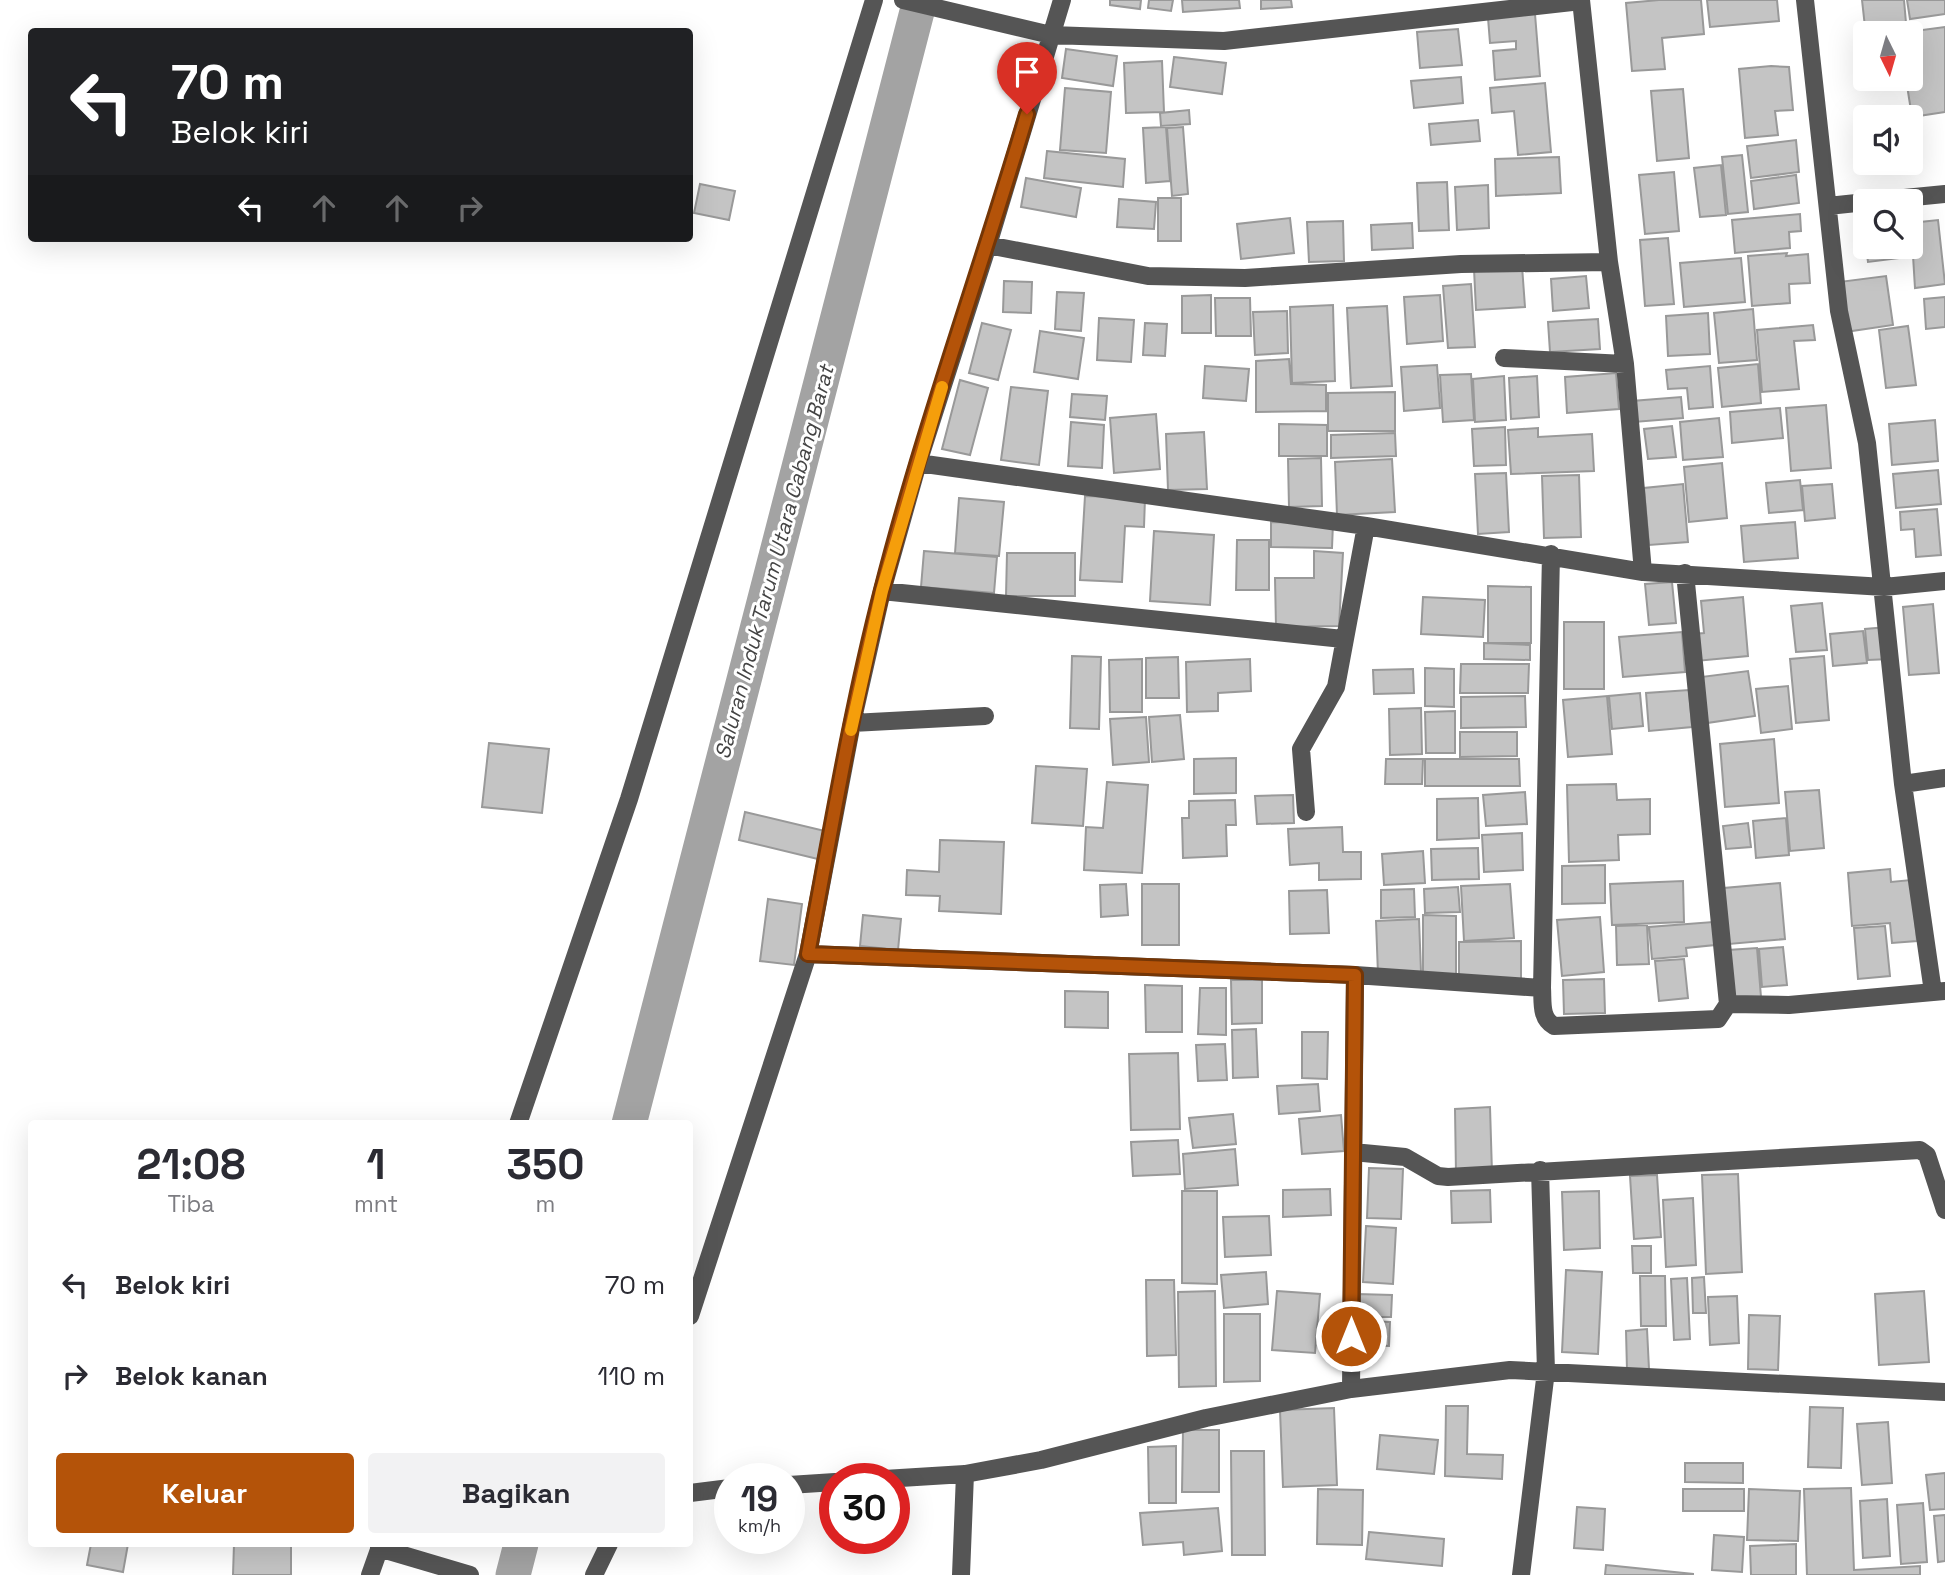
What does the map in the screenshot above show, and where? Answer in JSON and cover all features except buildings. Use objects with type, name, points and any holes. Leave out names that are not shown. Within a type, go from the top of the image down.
[{"type":"street","points":[[519,1120],[629,799],[874,0]]},
{"type":"street","points":[[693,1307],[808,954],[852,723],[882,591],[918,463],[1062,0]]},
{"type":"street","points":[[1728,1004],[1789,1005],[1939,992],[1903,784],[1867,443],[1839,311],[1805,0]]},
{"type":"street","points":[[906,1],[1051,35],[1224,41],[1581,1],[1609,262],[1625,363],[1643,572]]},
{"type":"street","points":[[1923,196],[1945,194]]},
{"type":"street","points":[[1828,206],[1853,203]]},
{"type":"street","points":[[988,245],[1148,276],[1245,278],[1461,264],[1609,262]]},
{"type":"street","points":[[1504,358],[1625,363]]},
{"type":"street","points":[[918,463],[1366,526],[1551,554],[1643,572],[1884,587],[1945,581]]},
{"type":"street","points":[[1306,811],[1301,749],[1336,687],[1366,526]]},
{"type":"street","points":[[1551,554],[1542,988],[1543,1013],[1547,1022],[1554,1026],[1718,1019],[1728,1004],[1685,573]]},
{"type":"street","points":[[882,591],[1343,639]]},
{"type":"street","points":[[852,723],[985,716]]},
{"type":"street","points":[[1903,784],[1945,778]]},
{"type":"street","points":[[808,954],[1355,975],[1542,988]]},
{"type":"street","points":[[1351,1389],[1355,975]]},
{"type":"street","points":[[1353,1152],[1405,1157],[1438,1176],[1478,1176],[1539,1170],[1920,1150],[1927,1155],[1945,1210]]},
{"type":"street","points":[[1521,1575],[1546,1371],[1539,1170]]},
{"type":"street","points":[[910,1477],[965,1474],[1041,1460],[1206,1419],[1351,1389],[1510,1370],[1945,1392]]},
{"type":"street","points":[[961,1575],[965,1474]]},
{"type":"street","points":[[693,1493],[714,1490]]},
{"type":"street","points":[[594,1575],[608,1547]]},
{"type":"street","points":[[370,1575],[385,1548],[470,1575]]},
{"type":"waterway","name":"Saluran Induk Tarum Utara Cabang Barat","points":[[630,1120],[920,0]]},
{"type":"waterway","name":"Saluran Induk Tarum Utara Cabang Barat","points":[[513,1575],[520,1547]]},
{"type":"slow traffic","points":[[851,730],[882,591],[942,387]]},
{"type":"route","points":[[1027,114],[918,463],[882,591],[852,723],[808,954],[1355,975],[1351,1336]]}]
